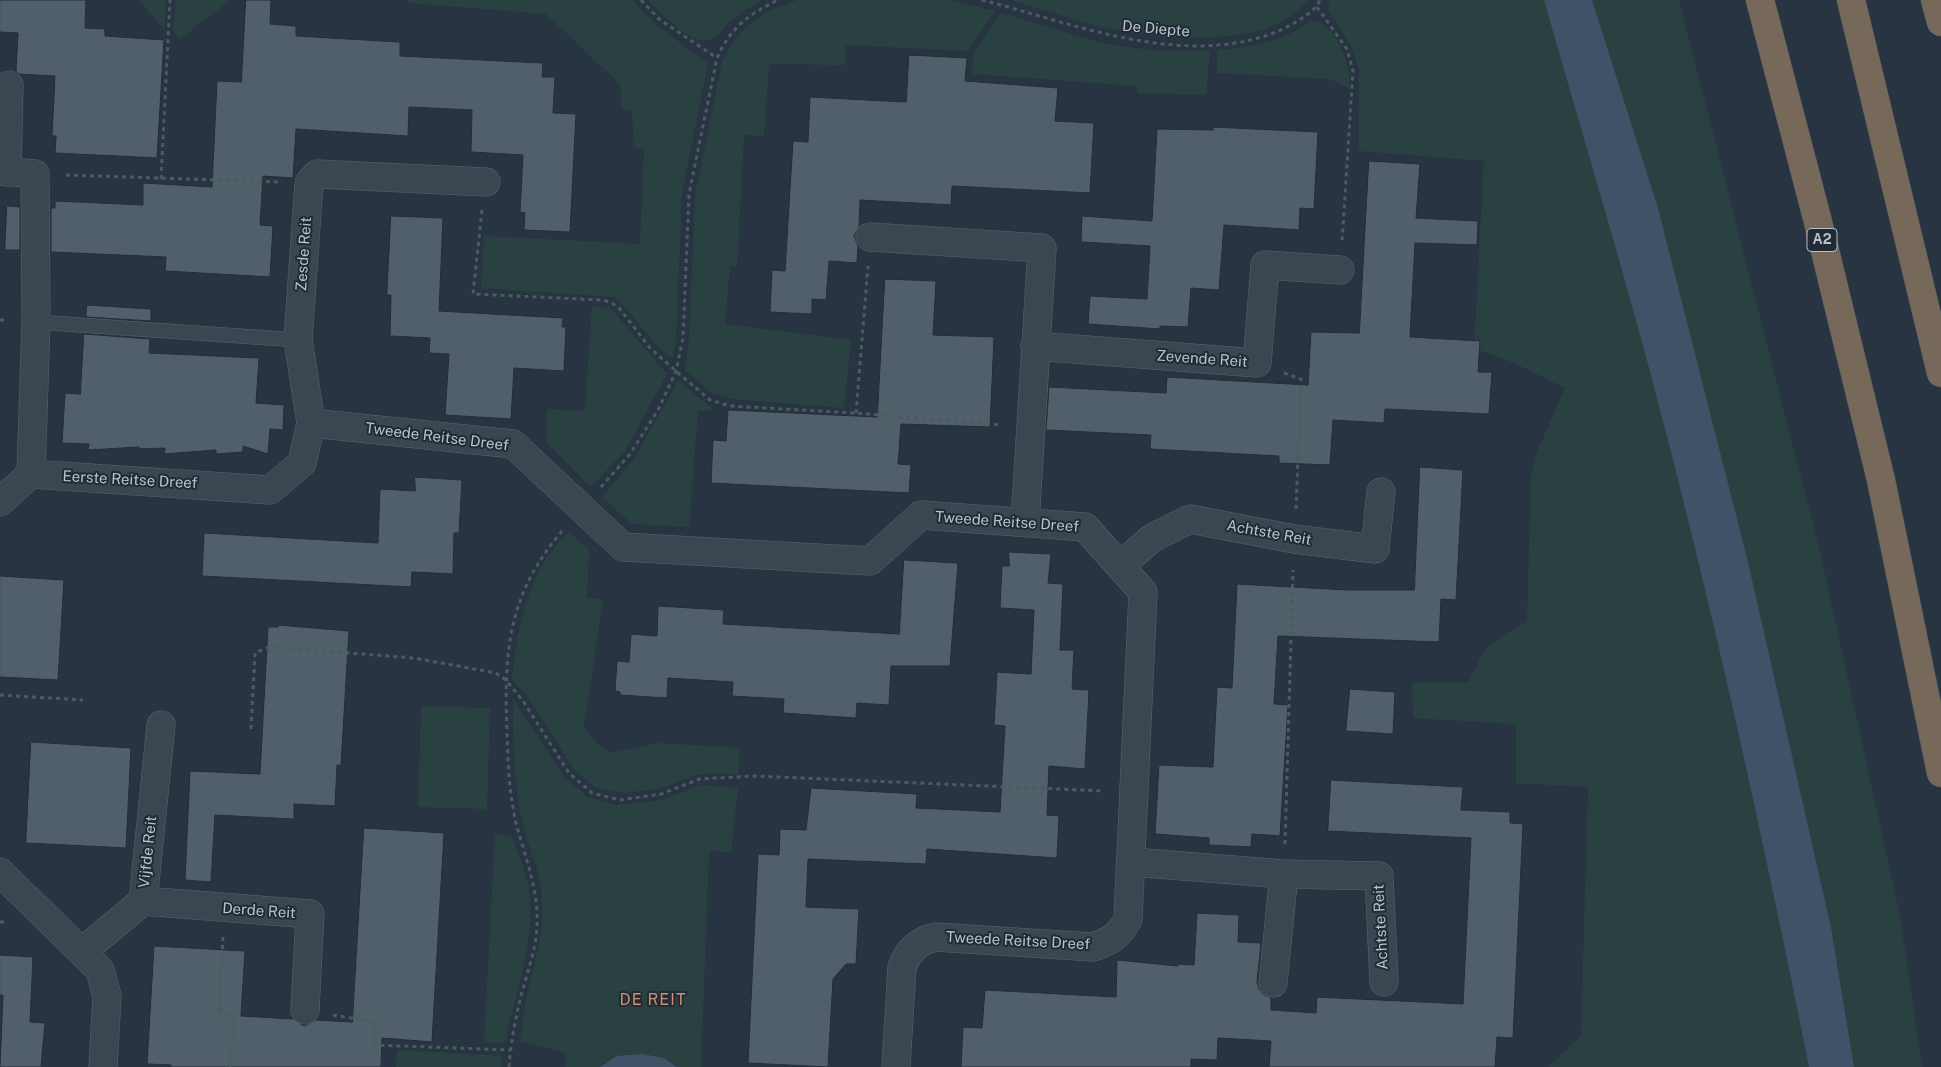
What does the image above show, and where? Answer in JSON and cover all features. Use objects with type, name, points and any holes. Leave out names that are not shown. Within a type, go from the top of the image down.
[{"type":"highway","name":"A2","points":[[1760,0],[1817,218],[1881,480],[1941,774]]},
{"type":"highway","points":[[1851,0],[1941,373]]},
{"type":"highway","points":[[1935,0],[1941,22]]},
{"type":"street","points":[[0,502],[31,474],[36,322],[35,174],[4,171],[9,85]]},
{"type":"street","points":[[308,184],[316,174],[486,182]]},
{"type":"street","name":"Zesde Reit","points":[[270,490],[302,463],[311,423],[298,340],[308,184]]},
{"type":"street","points":[[870,237],[1042,248],[1025,522]]},
{"type":"street","name":"Zevende Reit","points":[[1035,346],[1256,363],[1265,265],[1340,270]]},
{"type":"street","name":"Tweede Reitse Dreef","points":[[311,423],[514,444],[623,547],[870,561],[921,515],[1085,526],[1143,592],[1128,919],[1121,932],[1110,941],[1093,946],[935,937],[921,941],[908,952],[902,967],[896,1067]]},
{"type":"street","name":"Eerste Reitse Dreef","points":[[31,474],[270,490]]},
{"type":"street","name":"Achtste Reit","points":[[1120,566],[1152,538],[1190,519],[1294,538],[1375,549],[1381,492]]},
{"type":"street","name":"Vijfde Reit","points":[[83,951],[143,901],[161,725]]},
{"type":"street","name":"Achtste Reit","points":[[1132,862],[1284,874],[1379,876],[1384,982]]},
{"type":"street","points":[[0,872],[83,951],[100,970],[108,996],[103,1067]]},
{"type":"street","points":[[1273,983],[1284,874]]},
{"type":"street","name":"Derde Reit","points":[[143,901],[225,909],[310,914],[305,1010]]},
{"type":"lane","points":[[36,322],[298,340]]},
{"type":"path","points":[[161,179],[170,0]]},
{"type":"path","points":[[641,0],[659,19],[717,58],[725,40],[736,27],[765,6],[778,0]]},
{"type":"path","name":"De Diepte","points":[[982,0],[1104,35],[1156,44],[1203,44],[1248,40],[1271,34],[1294,23],[1317,7]]},
{"type":"path","points":[[1320,0],[1317,7],[1347,49],[1353,71],[1340,270]]},
{"type":"path","points":[[35,174],[308,184]]},
{"type":"path","points":[[486,182],[473,294],[603,300],[612,303],[620,309],[650,348],[710,400],[730,406],[856,413],[1031,427]]},
{"type":"path","points":[[856,413],[870,237]]},
{"type":"path","points":[[1256,363],[1301,379],[1294,538],[1284,874]]},
{"type":"path","points":[[251,729],[255,653],[268,647],[414,658],[496,673],[506,680],[523,701],[569,773],[592,793],[620,800],[661,794],[700,779],[755,776],[1134,792]]},
{"type":"path","points":[[0,695],[84,700]]},
{"type":"path","points":[[225,909],[218,1009],[234,1019],[230,1067]]},
{"type":"path","points":[[305,1010],[375,1022],[374,1045],[511,1050]]},
{"type":"green space","points":[[139,0],[166,0],[164,29]]},
{"type":"green space","points":[[176,0],[230,0],[180,39],[173,31]]},
{"type":"green space","points":[[407,0],[632,0],[656,25],[708,63],[682,193],[676,338],[673,358],[657,345],[629,312],[613,297],[481,288],[484,236],[640,244],[644,149],[634,147],[632,111],[622,109],[620,84],[546,14],[408,3]]},
{"type":"green space","points":[[648,0],[761,0],[732,20],[715,36],[708,40],[701,40],[685,33],[659,12]]},
{"type":"green space","points":[[798,0],[948,0],[995,11],[968,51],[846,45],[845,65],[769,64],[764,136],[744,135],[737,267],[730,266],[725,324],[851,340],[844,408],[732,399],[712,393],[685,370],[689,340],[695,195],[722,62],[728,50],[753,22],[774,9]]},
{"type":"green space","points":[[1011,0],[1309,0],[1280,23],[1269,28],[1231,36],[1188,37],[1144,34],[1106,28]]},
{"type":"green space","points":[[1329,0],[1544,0],[1640,335],[1675,468],[1717,638],[1774,895],[1809,1067],[1548,1067],[1581,1036],[1588,787],[1516,783],[1516,724],[1413,718],[1412,683],[1469,682],[1480,659],[1491,645],[1527,621],[1531,476],[1537,452],[1565,388],[1512,362],[1474,348],[1484,161],[1359,151],[1359,70],[1352,48],[1328,9]]},
{"type":"green space","points":[[1592,0],[1679,0],[1821,556],[1900,916],[1922,1067],[1854,1067],[1831,927],[1748,562],[1658,208]]},
{"type":"green space","points":[[1001,13],[1101,43],[1157,51],[1210,51],[1206,95],[1137,93],[1137,86],[972,74],[973,53]]},
{"type":"green space","points":[[1312,21],[1329,29],[1336,38],[1345,58],[1350,89],[1330,79],[1217,73],[1217,50],[1267,42],[1290,34]]},
{"type":"green space","points":[[592,306],[610,308],[667,374],[625,451],[591,487],[546,442],[547,409],[585,411]]},
{"type":"green space","points":[[678,381],[715,410],[698,411],[689,527],[632,524],[602,497],[634,459]]},
{"type":"green space","points":[[569,531],[589,550],[587,598],[603,599],[584,727],[597,743],[610,753],[659,743],[740,748],[738,774],[699,774],[659,789],[621,793],[595,787],[574,769],[526,694],[512,679],[522,616],[532,586],[547,557]]},
{"type":"green space","points":[[513,698],[564,777],[588,797],[617,805],[663,800],[701,785],[738,788],[731,852],[709,851],[701,1067],[677,1067],[664,1058],[603,1063],[600,1067],[565,1067],[566,1053],[520,1041],[527,995],[542,923],[542,898],[537,868],[524,830],[519,805],[513,744]]},
{"type":"green space","points":[[421,706],[490,708],[487,809],[418,807]]},
{"type":"green space","points":[[495,834],[511,836],[524,867],[528,883],[530,916],[526,952],[505,1043],[484,1043]]},
{"type":"green space","points":[[397,1050],[503,1056],[501,1067],[396,1067]]},
{"type":"water","points":[[1544,0],[1592,0],[1658,208],[1748,562],[1831,927],[1854,1067],[1809,1067],[1774,895],[1717,638],[1675,468],[1640,335]]},
{"type":"water","points":[[642,1054],[664,1058],[677,1067],[600,1067],[617,1056]]},
{"type":"building","points":[[0,0],[86,0],[85,28],[105,29],[105,36],[164,40],[157,158],[55,153],[56,136],[52,136],[55,76],[19,74],[16,71],[18,33],[0,32]]},
{"type":"building","points":[[246,0],[271,0],[270,24],[296,26],[296,36],[400,42],[400,56],[543,63],[542,77],[555,77],[553,113],[576,114],[570,232],[524,230],[525,213],[520,212],[523,155],[471,152],[472,110],[409,107],[408,136],[296,129],[293,178],[263,176],[260,225],[273,226],[270,277],[165,271],[166,257],[51,252],[51,208],[55,208],[55,201],[143,205],[143,183],[212,187],[217,81],[241,82]]},
{"type":"building","points":[[909,55],[967,58],[965,81],[1058,88],[1055,121],[1094,123],[1090,193],[952,186],[951,205],[860,200],[859,227],[854,236],[858,246],[857,263],[829,261],[826,300],[812,299],[812,314],[770,312],[772,270],[785,271],[793,141],[808,142],[810,97],[906,102]]},
{"type":"building","points":[[1213,127],[1318,132],[1314,209],[1300,208],[1299,230],[1224,225],[1219,290],[1191,288],[1188,327],[1160,326],[1160,329],[1088,324],[1090,296],[1147,299],[1150,246],[1081,242],[1082,216],[1152,221],[1157,129],[1213,130]]},
{"type":"building","points":[[1369,161],[1420,164],[1416,218],[1478,221],[1477,245],[1415,243],[1410,337],[1480,341],[1478,372],[1492,372],[1489,414],[1385,409],[1384,423],[1333,420],[1330,465],[1279,463],[1279,456],[1150,449],[1151,435],[1046,430],[1049,387],[1166,393],[1167,377],[1308,385],[1311,332],[1359,333]]},
{"type":"building","points":[[7,206],[20,207],[20,250],[5,250]]},
{"type":"building","points":[[391,216],[443,218],[439,311],[563,318],[562,327],[566,327],[564,371],[514,368],[511,419],[445,415],[449,354],[429,353],[430,338],[390,336],[391,295],[387,295]]},
{"type":"building","points":[[885,279],[936,281],[933,335],[994,337],[990,427],[901,424],[898,464],[911,465],[909,493],[711,483],[713,440],[726,441],[728,410],[877,417]]},
{"type":"building","points":[[87,305],[151,309],[151,321],[86,317]]},
{"type":"building","points":[[84,334],[150,339],[149,353],[259,358],[256,403],[284,405],[283,430],[270,429],[268,454],[243,446],[243,452],[216,454],[216,450],[164,454],[165,448],[139,449],[139,447],[88,450],[89,444],[62,443],[65,393],[80,394]]},
{"type":"building","points":[[1420,467],[1463,470],[1456,600],[1441,599],[1439,642],[1278,636],[1274,704],[1288,705],[1280,836],[1252,834],[1251,847],[1209,845],[1209,838],[1155,834],[1159,765],[1213,767],[1217,687],[1232,688],[1237,584],[1347,590],[1414,590]]},
{"type":"building","points":[[415,477],[462,480],[459,533],[454,533],[453,574],[412,572],[411,587],[202,576],[204,533],[378,543],[380,489],[415,491]]},
{"type":"building","points":[[1009,552],[1051,554],[1048,583],[1063,584],[1060,650],[1074,650],[1072,689],[1089,690],[1085,769],[1049,766],[1047,815],[1059,816],[1057,858],[927,849],[926,864],[808,859],[806,907],[859,909],[856,964],[846,964],[833,979],[828,1067],[748,1063],[758,854],[779,855],[780,829],[806,830],[811,788],[917,794],[916,808],[1000,812],[1005,726],[994,725],[997,672],[1031,674],[1034,610],[1000,608],[1002,566],[1009,566]]},
{"type":"building","points":[[904,560],[958,563],[950,666],[891,666],[889,705],[857,703],[856,718],[783,713],[784,699],[732,696],[733,682],[668,678],[667,698],[620,695],[620,692],[615,691],[617,661],[629,662],[631,634],[657,636],[658,606],[724,610],[723,624],[899,634]]},
{"type":"building","points":[[0,576],[64,580],[58,680],[0,677]]},
{"type":"building","points":[[278,625],[349,631],[341,765],[337,765],[335,806],[294,804],[294,819],[215,815],[211,882],[185,880],[190,771],[260,774],[268,627],[278,627]]},
{"type":"building","points":[[1350,689],[1395,692],[1393,734],[1346,731]]},
{"type":"building","points":[[31,742],[131,748],[126,848],[26,843]]},
{"type":"building","points":[[1331,780],[1463,787],[1461,810],[1510,812],[1510,823],[1523,824],[1513,1038],[1497,1037],[1495,1067],[1269,1067],[1271,1041],[1218,1038],[1217,1060],[1191,1059],[1191,1067],[961,1067],[963,1027],[982,1028],[985,990],[1116,997],[1117,960],[1178,966],[1178,964],[1194,965],[1197,913],[1239,915],[1238,942],[1261,943],[1257,982],[1259,989],[1264,995],[1271,998],[1271,1010],[1316,1013],[1317,997],[1463,1004],[1471,838],[1328,831]]},
{"type":"building","points":[[364,828],[444,833],[432,1042],[382,1038],[381,1067],[171,1067],[171,1065],[147,1064],[154,946],[245,951],[241,1016],[293,1019],[304,1026],[316,1020],[352,1022]]},
{"type":"building","points":[[0,955],[33,957],[30,1022],[45,1023],[41,1067],[0,1067],[3,995],[0,995]]},
{"type":"district","name":"DE REIT","points":[[653,1000]]}]
